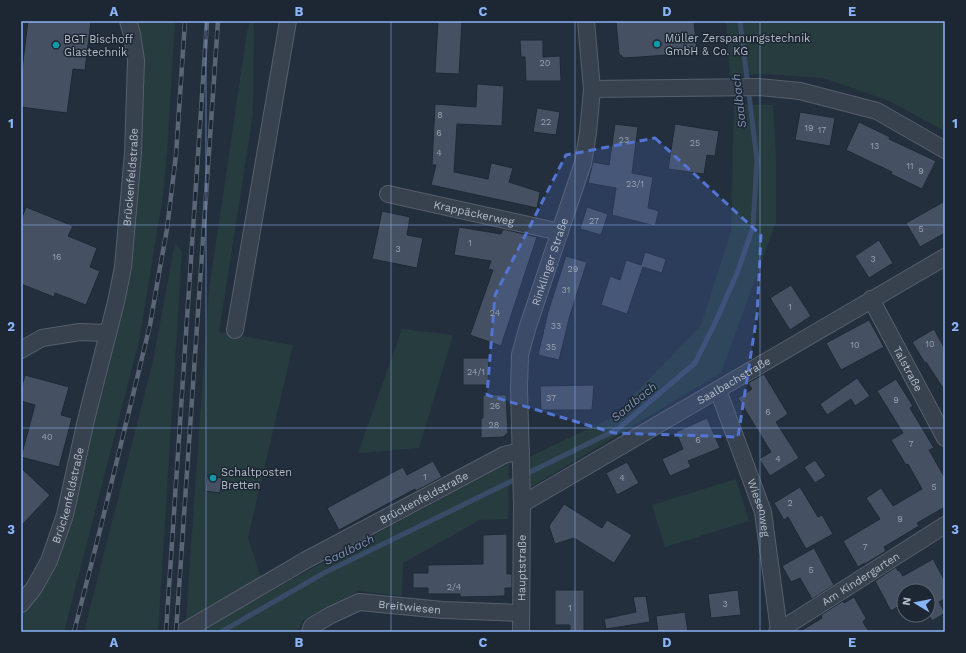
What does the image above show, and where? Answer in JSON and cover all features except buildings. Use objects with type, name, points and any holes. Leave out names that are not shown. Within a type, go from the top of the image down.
[{"type":"street","name":"Brückenfeldstraße","points":[[21,604],[34,588],[49,561],[65,515],[123,267],[133,153],[136,60],[132,34],[128,21]]},
{"type":"street","points":[[235,330],[288,21]]},
{"type":"street","name":"Rinklinger Straße","points":[[521,501],[519,387],[520,355],[528,326],[583,163],[588,133],[592,89],[586,21]]},
{"type":"street","points":[[592,89],[759,88],[800,91],[877,111],[945,150]]},
{"type":"street","name":"Krappäckerweg","points":[[388,194],[560,232]]},
{"type":"street","name":"Saalbachstraße","points":[[521,501],[718,390],[945,257]]},
{"type":"street","name":"Talstraße","points":[[871,299],[945,438]]},
{"type":"street","points":[[21,350],[42,338],[80,332],[108,333]]},
{"type":"street","name":"Wiesenweg","points":[[718,390],[763,512],[778,631]]},
{"type":"street","name":"Brückenfeldstraße","points":[[183,632],[313,557],[504,455],[521,456]]},
{"type":"street","name":"Hauptstraße","points":[[521,501],[521,632]]},
{"type":"street","name":"Am Kindergarten","points":[[778,631],[945,525]]},
{"type":"street","name":"Breitwiesen","points":[[310,632],[312,626],[330,615],[359,602],[443,610],[521,613]]},
{"type":"highlighted area","points":[[655,138],[761,235],[757,315],[738,437],[614,433],[487,395],[495,295],[566,155]]},
{"type":"green space","points":[[137,21],[175,21],[163,195],[139,341],[64,632],[21,632],[21,607],[52,563],[104,388],[131,268],[141,153],[144,59]]},
{"type":"green space","points":[[250,21],[254,21],[253,114],[219,332],[293,345],[248,538],[266,593],[509,464],[508,519],[480,520],[403,563],[402,596],[359,591],[303,620],[298,632],[185,632],[209,290],[247,32]]},
{"type":"green space","points":[[726,21],[945,21],[945,131],[889,101],[823,78],[765,74],[730,77]]},
{"type":"green space","points":[[734,104],[773,105],[776,157],[776,222],[721,373],[528,489],[527,458],[609,419],[701,325],[731,231]]},
{"type":"green space","points":[[175,243],[182,252],[158,632],[84,632],[153,361]]},
{"type":"green space","points":[[402,329],[453,335],[419,448],[358,453]]},
{"type":"green space","points":[[736,479],[749,521],[665,547],[652,505]]},
{"type":"waterway","name":"Saalbach","points":[[221,632],[324,573],[618,429],[695,363],[716,321],[738,271],[753,227],[757,160],[740,21]]},
{"type":"railway","points":[[74,632],[150,325],[167,229],[176,155],[185,21]]},
{"type":"railway","points":[[166,632],[207,21]]},
{"type":"railway","points":[[176,632],[218,21]]},
{"type":"place","name":"Müller Zerspanungstechnik GmbH & Co. KG","points":[[657,44]]},
{"type":"place","name":"BGT Bischoff Glastechnik","points":[[56,45]]},
{"type":"place","name":"Schaltposten Bretten","points":[[213,478]]}]
